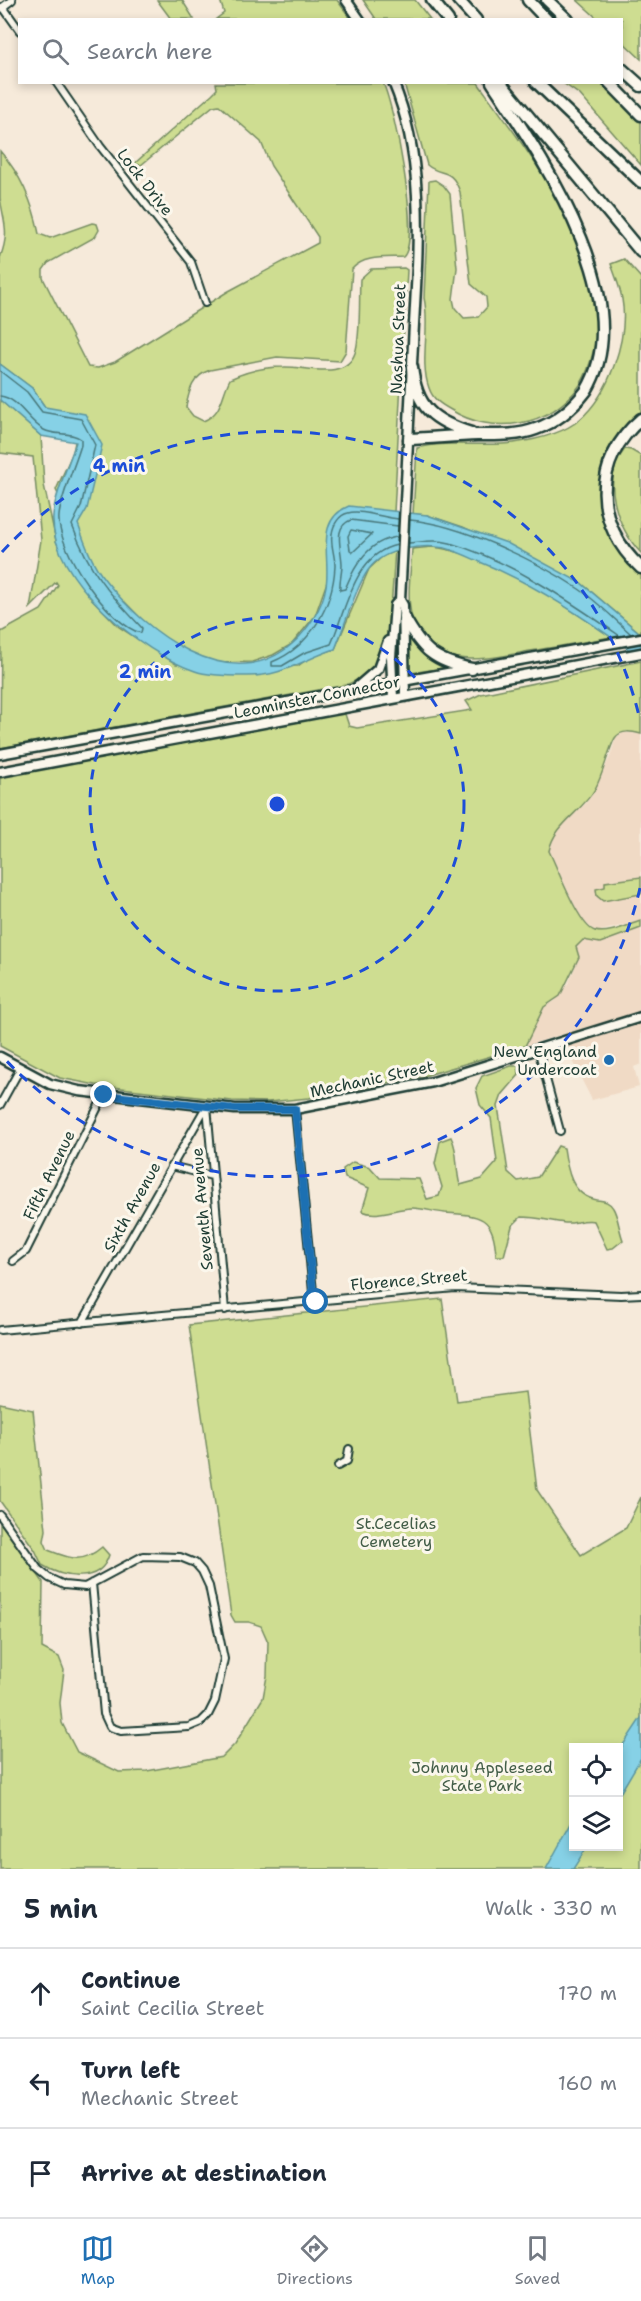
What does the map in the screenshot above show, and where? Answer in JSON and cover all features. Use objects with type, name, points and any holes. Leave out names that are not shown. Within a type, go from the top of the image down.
[{"type":"highway","points":[[432,0],[446,18]]},
{"type":"highway","points":[[458,0],[474,18]]},
{"type":"highway","points":[[528,0],[545,18]]},
{"type":"highway","points":[[547,0],[566,18]]},
{"type":"highway","points":[[623,71],[641,86]]},
{"type":"highway","points":[[409,439],[525,432],[564,414],[579,400],[596,376],[606,339],[605,297],[590,244],[549,170],[493,84]]},
{"type":"highway","points":[[502,84],[641,252]]},
{"type":"highway","points":[[538,84],[641,182]]},
{"type":"highway","points":[[611,84],[641,115]]},
{"type":"highway","points":[[412,367],[417,394],[430,413],[447,424],[477,435]]},
{"type":"highway","points":[[641,419],[625,434],[613,452],[604,485],[605,504],[615,534],[641,568]]},
{"type":"highway","points":[[404,617],[420,643],[436,658],[472,669]]},
{"type":"main road","points":[[346,0],[359,18]]},
{"type":"main road","name":"Nashua Street","points":[[393,698],[392,683],[409,439],[417,191],[406,125],[394,84]]},
{"type":"main road","points":[[354,690],[373,674],[381,663],[398,602]]},
{"type":"main road","name":"Nashua Street","points":[[398,602],[403,605],[404,617],[405,695]]},
{"type":"main road","name":"Leominster Connector","points":[[0,754],[641,638]]},
{"type":"main road","name":"Leominster Connector","points":[[0,772],[641,653]]},
{"type":"main road","name":"Mechanic Street","points":[[0,1057],[20,1069],[63,1088],[104,1095],[235,1109],[295,1109],[433,1082],[641,1017]]},
{"type":"street","points":[[12,0],[2,8],[18,28]]},
{"type":"street","name":"Lock Drive","points":[[57,84],[100,146],[190,262],[205,303]]},
{"type":"street","points":[[538,1049],[560,1131]]},
{"type":"street","points":[[0,1105],[20,1069]]},
{"type":"street","name":"Fifth Avenue","points":[[13,1261],[26,1251],[104,1095]]},
{"type":"street","name":"Sixth Avenue","points":[[82,1323],[207,1106]]},
{"type":"street","name":"Seventh Avenue","points":[[207,1106],[225,1310]]},
{"type":"street","points":[[295,1109],[314,1302]]},
{"type":"street","points":[[171,1166],[213,1176]]},
{"type":"street","name":"Florence Street","points":[[0,1330],[469,1288],[641,1294]]},
{"type":"street","points":[[338,1467],[347,1461],[349,1449]]},
{"type":"street","points":[[0,1515],[45,1575],[76,1587],[92,1583],[143,1556],[180,1557],[199,1566],[209,1586],[224,1659],[215,1701],[201,1722],[189,1727],[121,1731],[110,1727],[104,1714],[92,1583]]},
{"type":"shaded area","points":[[624,732],[641,734],[641,921],[596,932],[581,919],[549,851],[551,841],[559,829],[587,802],[610,757],[616,737]]},
{"type":"shaded area","points":[[641,928],[641,1064],[634,1067],[639,1087],[592,1100],[570,1057],[563,1034],[525,1046],[544,1007],[555,1001],[569,982],[579,957],[576,947],[583,939],[600,943]]},
{"type":"green space","points":[[157,0],[182,0],[193,18],[170,18]]},
{"type":"green space","points":[[220,0],[337,0],[350,18],[217,18],[224,13]]},
{"type":"green space","points":[[363,0],[415,0],[429,18],[375,18]]},
{"type":"green space","points":[[577,0],[641,0],[641,59],[623,42],[623,18],[597,18]]},
{"type":"green space","points":[[216,84],[383,84],[399,144],[408,201],[408,246],[403,257],[369,259],[352,269],[346,351],[340,361],[277,357],[210,370],[200,376],[190,389],[186,407],[193,416],[203,421],[210,418],[218,409],[230,379],[236,376],[270,368],[293,367],[324,370],[343,367],[350,362],[357,346],[360,279],[371,269],[404,268],[407,270],[394,512],[387,512],[327,582],[315,616],[292,644],[273,655],[252,662],[216,663],[187,651],[153,631],[125,602],[104,589],[56,490],[73,452],[76,437],[45,407],[32,388],[0,364],[0,258],[5,234],[0,198],[0,151],[25,190],[39,234],[50,238],[92,223],[97,224],[99,230],[95,237],[48,263],[43,270],[43,278],[88,367],[98,368],[115,362],[227,292],[318,243],[318,237],[271,166],[261,142],[219,105],[213,106],[141,165],[134,164],[217,89]]},
{"type":"green space","points":[[404,84],[479,84],[553,192],[584,254],[593,285],[597,315],[591,360],[580,385],[568,399],[537,418],[502,425],[484,423],[467,418],[444,406],[435,399],[429,388],[425,367],[426,309],[424,298],[429,181],[435,180],[450,194],[457,268],[453,299],[455,308],[464,318],[478,317],[487,307],[486,297],[471,284],[460,192],[457,184],[449,175],[427,165]]},
{"type":"green space","points":[[564,84],[603,84],[641,122],[641,165],[580,95]]},
{"type":"green space","points":[[624,259],[641,278],[641,412],[623,428],[612,444],[601,480],[601,501],[641,573],[641,632],[581,583],[463,527],[427,515],[413,514],[417,448],[441,444],[514,443],[548,436],[572,425],[590,409],[608,381],[619,348],[622,331],[622,299],[611,264]]},
{"type":"green space","points":[[0,400],[41,436],[44,485],[56,541],[66,563],[90,597],[119,627],[176,664],[298,666],[307,659],[335,649],[369,569],[383,556],[395,551],[388,628],[385,643],[374,667],[361,678],[346,685],[0,748],[1,632],[41,610],[58,585],[56,582],[30,608],[41,540],[33,457],[0,453]]},
{"type":"green space","points":[[625,449],[641,456],[641,553],[625,531],[615,503],[614,474]]},
{"type":"green space","points":[[432,547],[454,551],[501,569],[549,596],[611,637],[478,659],[445,655],[432,648],[420,636],[410,610],[412,549]]},
{"type":"green space","points":[[407,634],[443,666],[443,668],[411,673]]},
{"type":"green space","points":[[641,661],[641,734],[624,732],[615,738],[595,789],[556,833],[549,851],[576,908],[589,927],[595,931],[606,932],[641,921],[641,928],[600,943],[583,940],[576,947],[579,957],[560,996],[544,1007],[525,1046],[424,1076],[309,1098],[268,1102],[232,1101],[96,1085],[60,1078],[0,1046],[0,775],[323,716],[345,714],[349,726],[357,728],[472,710],[466,701],[481,694]]},
{"type":"green space","points":[[641,877],[641,894],[603,901],[597,896],[596,889],[605,887],[605,882]]},
{"type":"green space","points":[[511,1066],[518,1066],[519,1075],[502,1095],[498,1106],[508,1172],[518,1181],[538,1177],[558,1146],[564,1148],[569,1173],[576,1187],[588,1197],[608,1203],[615,1211],[623,1240],[613,1248],[607,1249],[594,1221],[565,1223],[521,1217],[512,1226],[504,1256],[496,1256],[495,1243],[488,1225],[476,1217],[416,1208],[374,1213],[362,1211],[369,1188],[345,1178],[343,1169],[353,1162],[370,1167],[380,1178],[419,1179],[427,1199],[439,1196],[442,1187],[435,1164],[440,1141],[451,1137],[460,1185],[482,1179],[497,1162],[491,1118],[480,1105],[476,1088],[482,1076]]},
{"type":"green space","points":[[442,1299],[457,1401],[525,1392],[537,1490],[581,1555],[626,1528],[641,1497],[641,1869],[0,1869],[0,1521],[43,1582],[42,1648],[59,1657],[64,1670],[60,1703],[62,1723],[77,1752],[119,1772],[147,1771],[222,1757],[235,1744],[263,1698],[267,1676],[268,1642],[261,1626],[249,1622],[235,1622],[231,1615],[189,1325]]},
{"type":"green space","points":[[0,1403],[33,1410],[46,1530],[44,1541],[48,1550],[63,1556],[82,1558],[102,1547],[109,1555],[98,1571],[89,1575],[70,1575],[42,1565],[35,1550],[0,1501]]},
{"type":"water","points":[[0,364],[32,388],[45,407],[85,414],[102,445],[87,509],[78,524],[89,554],[101,574],[143,620],[190,652],[216,661],[242,664],[268,659],[292,644],[309,625],[322,602],[327,575],[328,530],[331,521],[338,513],[349,506],[427,515],[507,543],[581,583],[641,634],[641,658],[543,593],[501,571],[445,548],[415,547],[384,556],[369,569],[355,596],[335,649],[281,671],[258,676],[207,674],[174,662],[126,631],[83,588],[66,565],[56,541],[53,517],[59,490],[76,442],[41,436],[0,400]]},
{"type":"water","points":[[641,1718],[641,1758],[623,1788],[623,1745]]},
{"type":"water","points":[[569,1827],[569,1851],[584,1851],[573,1869],[546,1869]]},
{"type":"place","name":"New England Undercoat","points":[[609,1060]]},
{"type":"route","points":[[104,1095],[235,1109],[295,1109],[314,1302],[316,1302]]},
{"type":"park label","name":"St.Cecelias Cemetery","points":[[396,1532]]},
{"type":"park label","name":"Johnny Appleseed State Park","points":[[482,1776]]}]
